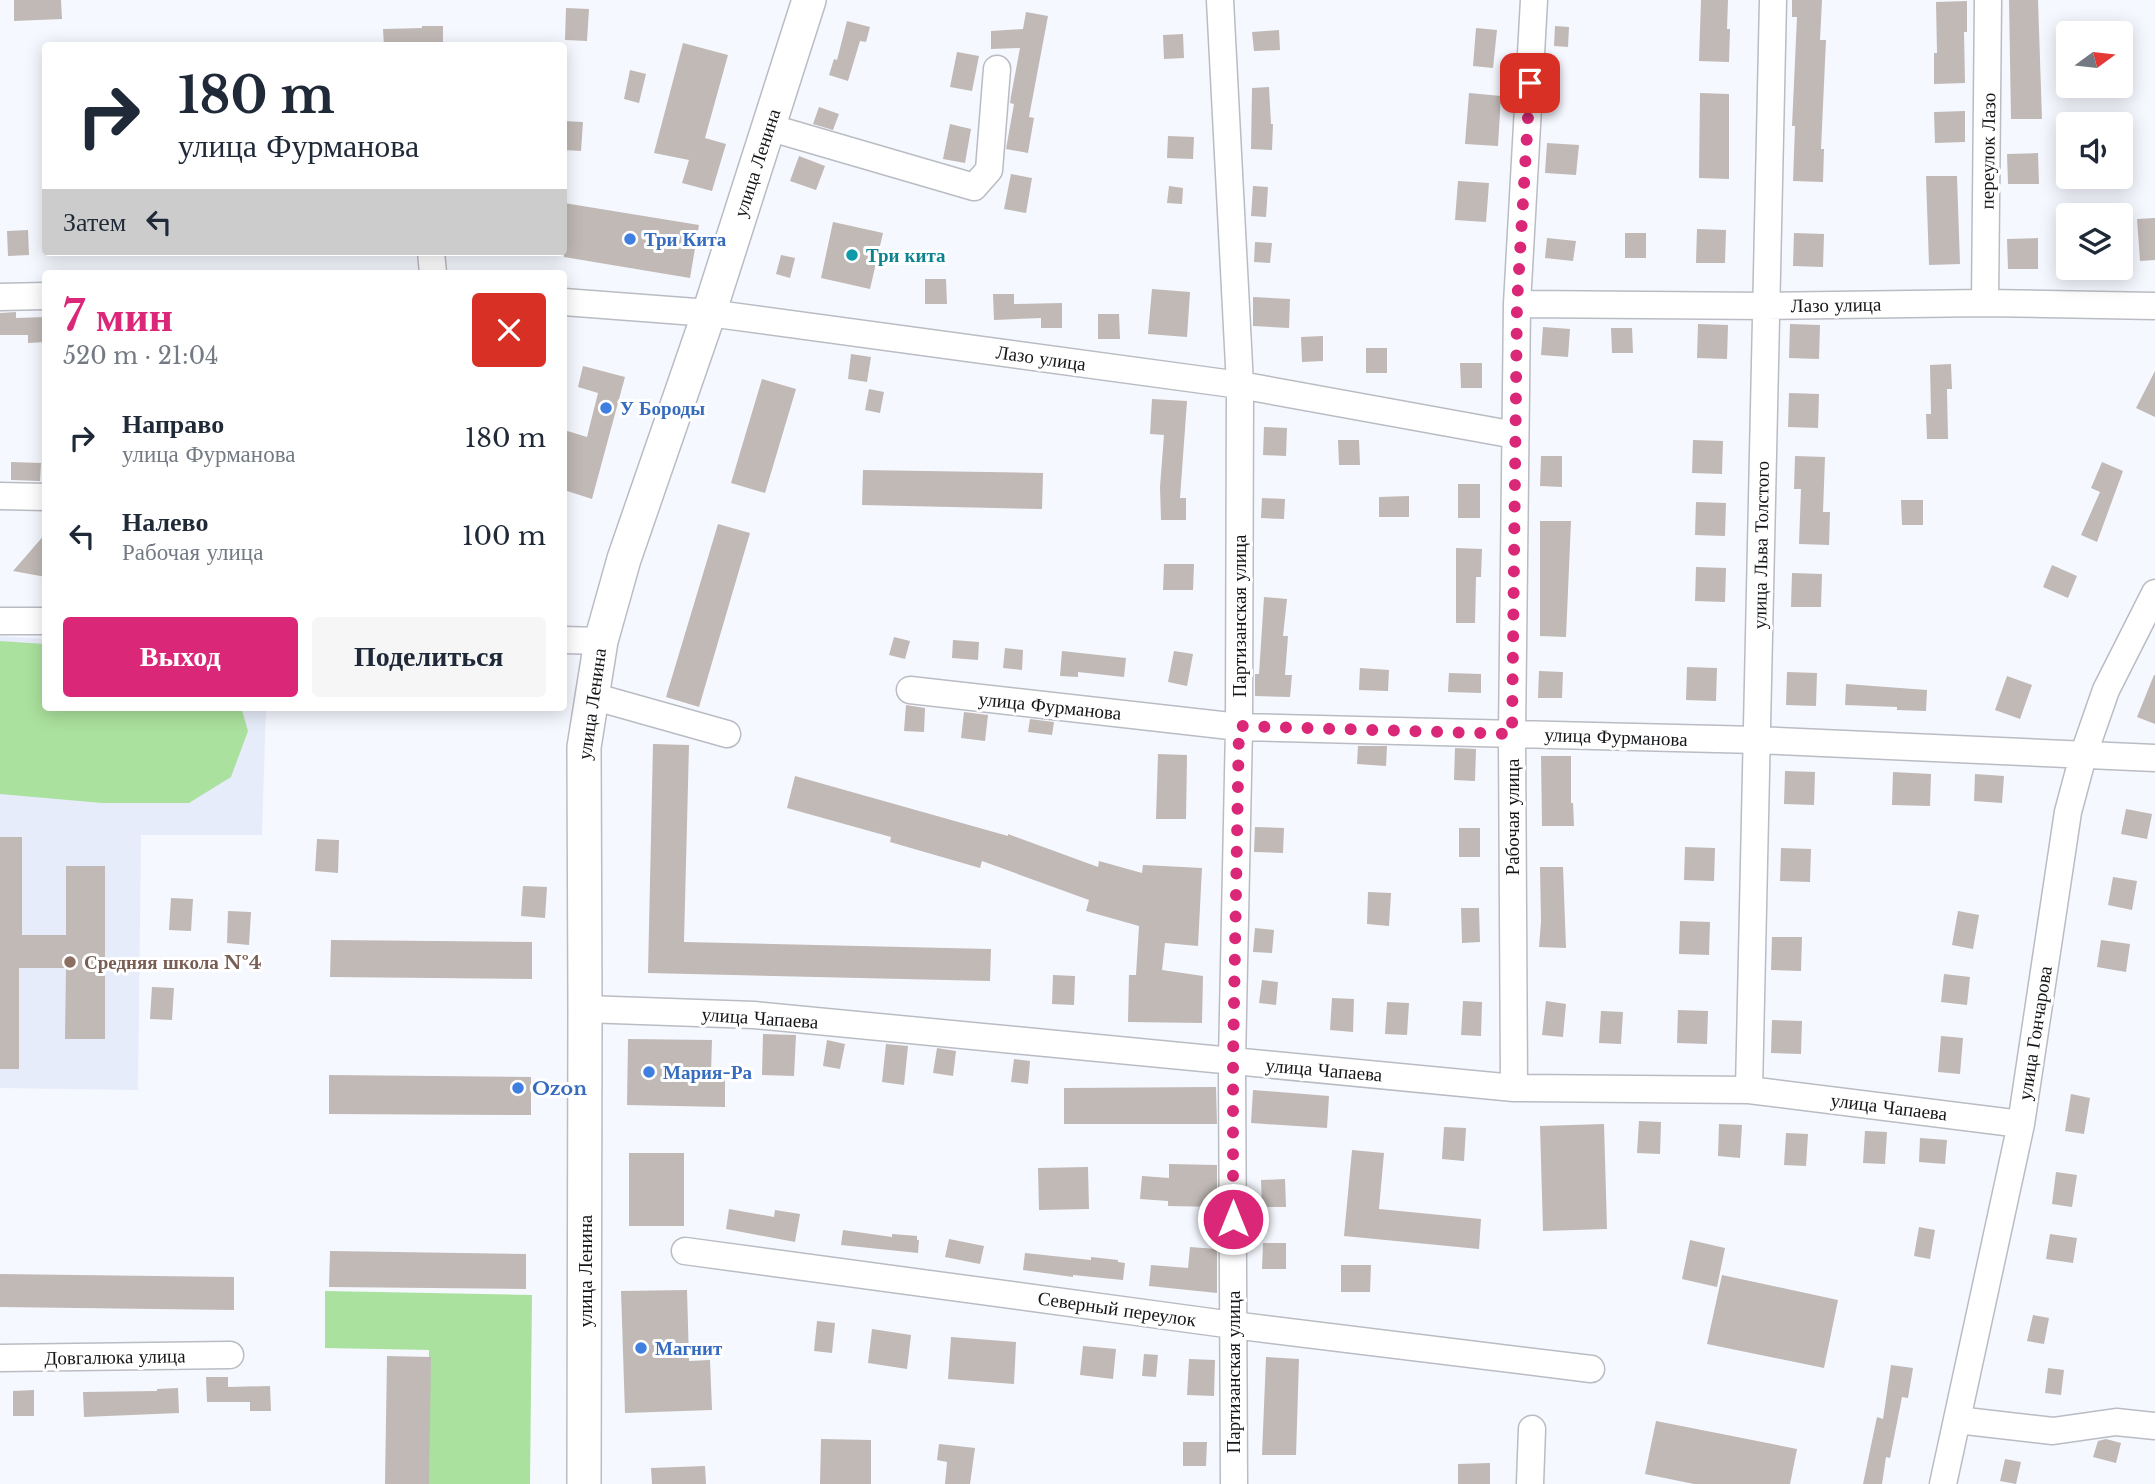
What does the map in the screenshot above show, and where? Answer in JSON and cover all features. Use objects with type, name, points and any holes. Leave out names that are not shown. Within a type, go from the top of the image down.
[{"type":"main road","name":"улица Ленина","points":[[584,1484],[584,747],[601,641],[624,559],[709,313],[809,0]]},
{"type":"street","name":"Партизанская улица","points":[[1220,0],[1240,385],[1239,726],[1233,1061],[1234,1484]]},
{"type":"street","name":"Рабочая улица","points":[[1514,1088],[1512,734],[1517,304],[1534,0]]},
{"type":"street","name":"улица Льва Толстого","points":[[1748,1090],[1773,0]]},
{"type":"street","name":"переулок Лазо","points":[[1985,303],[1989,0]]},
{"type":"street","points":[[768,127],[974,187],[989,170],[997,69]]},
{"type":"street","points":[[0,297],[42,296]]},
{"type":"street","name":"Лазо улица","points":[[567,302],[709,313],[1240,385],[1515,435]]},
{"type":"street","name":"Лазо улица","points":[[1517,304],[1766,306],[1985,303],[2155,306]]},
{"type":"street","points":[[0,496],[42,497]]},
{"type":"street","name":"улица Гончарова","points":[[1943,1484],[2021,1124],[2068,812],[2083,756],[2106,690],[2155,593]]},
{"type":"street","points":[[0,621],[42,621]]},
{"type":"street","points":[[567,640],[601,641]]},
{"type":"street","name":"улица Фурманова","points":[[910,690],[1239,726],[1757,740],[2155,758]]},
{"type":"street","points":[[592,696],[727,734]]},
{"type":"street","name":"улица Чапаева","points":[[586,1009],[754,1015],[1514,1088],[1748,1090],[2021,1124]]},
{"type":"street","name":"Северный переулок","points":[[685,1251],[1233,1325],[1591,1369]]},
{"type":"street","name":"Довгалюка улица","points":[[0,1358],[230,1355]]},
{"type":"street","points":[[1957,1420],[2053,1431],[2116,1422],[2155,1426]]},
{"type":"street","points":[[1530,1484],[1532,1429]]},
{"type":"shaded area","name":"Средняя школа №4","points":[[0,636],[42,639],[42,711],[266,711],[262,835],[141,835],[138,1090],[0,1088]]},
{"type":"green space","points":[[0,641],[42,644],[42,711],[242,711],[248,731],[231,777],[189,803],[102,803],[0,794]]},
{"type":"green space","points":[[325,1291],[532,1295],[530,1484],[427,1484],[429,1350],[325,1348]]},
{"type":"building","points":[[14,0],[61,0],[62,19],[14,21]]},
{"type":"building","points":[[1701,0],[1728,0],[1729,62],[1699,61]]},
{"type":"building","points":[[1792,0],[1822,0],[1820,40],[1826,40],[1821,149],[1824,149],[1823,182],[1793,181],[1795,126],[1792,126],[1797,17],[1792,17]]},
{"type":"building","points":[[2009,0],[2038,0],[2042,119],[2011,119]]},
{"type":"building","points":[[1967,1],[1967,32],[1964,32],[1965,83],[1934,84],[1934,53],[1937,53],[1936,2]]},
{"type":"building","points":[[566,8],[589,9],[587,41],[565,40]]},
{"type":"building","points":[[1026,12],[1048,16],[1029,117],[1034,118],[1028,153],[1006,149],[1014,104],[1010,103],[1020,48],[991,49],[991,31],[1023,29]]},
{"type":"building","points":[[847,21],[870,27],[866,42],[860,41],[848,81],[829,75],[834,59],[837,60]]},
{"type":"building","points":[[443,26],[443,42],[384,42],[383,29]]},
{"type":"building","points":[[1555,26],[1569,27],[1568,47],[1554,46]]},
{"type":"building","points":[[1476,28],[1497,30],[1493,68],[1473,66]]},
{"type":"building","points":[[1279,30],[1280,50],[1254,51],[1252,32]]},
{"type":"building","points":[[1183,34],[1184,58],[1164,59],[1163,35]]},
{"type":"building","points":[[683,43],[728,55],[705,138],[726,144],[712,191],[682,183],[689,160],[654,153]]},
{"type":"building","points":[[957,52],[979,56],[972,91],[950,87]]},
{"type":"building","points":[[630,70],[646,74],[639,103],[624,99]]},
{"type":"building","points":[[1269,87],[1273,124],[1272,150],[1251,149],[1252,88]]},
{"type":"building","points":[[1469,93],[1501,96],[1498,146],[1465,144]]},
{"type":"building","points":[[1700,93],[1729,94],[1729,179],[1699,178]]},
{"type":"building","points":[[819,107],[839,114],[833,130],[813,124]]},
{"type":"building","points":[[1965,111],[1965,142],[1935,143],[1934,112]]},
{"type":"building","points":[[567,121],[583,122],[581,151],[567,150]]},
{"type":"building","points":[[950,124],[971,129],[965,163],[943,159]]},
{"type":"building","points":[[1168,136],[1194,137],[1193,159],[1167,158]]},
{"type":"building","points":[[1547,143],[1579,145],[1576,175],[1545,173]]},
{"type":"building","points":[[2038,153],[2039,184],[2008,184],[2007,154]]},
{"type":"building","points":[[799,156],[825,166],[816,190],[790,181]]},
{"type":"building","points":[[1011,174],[1032,178],[1026,213],[1004,209]]},
{"type":"building","points":[[1926,176],[1957,176],[1960,264],[1929,265]]},
{"type":"building","points":[[1458,181],[1489,183],[1486,222],[1455,220]]},
{"type":"building","points":[[1169,186],[1183,188],[1182,204],[1167,203]]},
{"type":"building","points":[[1253,186],[1268,187],[1266,217],[1251,216]]},
{"type":"building","name":"Три Кита","points":[[567,203],[699,225],[690,278],[564,257],[567,256]]},
{"type":"building","points":[[2155,218],[2155,260],[2140,261],[2137,219]]},
{"type":"building","name":"Три кита","points":[[833,222],[883,233],[870,289],[821,278]]},
{"type":"building","points":[[1697,229],[1726,230],[1725,263],[1696,263]]},
{"type":"building","points":[[28,230],[29,255],[8,256],[7,231]]},
{"type":"building","points":[[1625,233],[1646,233],[1646,258],[1625,258]]},
{"type":"building","points":[[1794,233],[1824,234],[1823,267],[1793,266]]},
{"type":"building","points":[[1547,238],[1576,241],[1573,261],[1545,258]]},
{"type":"building","points":[[2038,238],[2038,269],[2008,269],[2007,239]]},
{"type":"building","points":[[1255,242],[1272,243],[1270,263],[1254,262]]},
{"type":"building","points":[[781,255],[795,258],[790,278],[776,274]]},
{"type":"building","points":[[925,279],[946,279],[947,304],[925,304]]},
{"type":"building","points":[[1152,289],[1190,292],[1187,337],[1148,334]]},
{"type":"building","points":[[993,294],[1014,294],[1014,304],[1062,303],[1062,328],[1041,328],[1041,318],[994,320]]},
{"type":"building","points":[[1253,297],[1290,299],[1289,328],[1253,326]]},
{"type":"building","points":[[16,312],[16,318],[42,317],[42,342],[28,343],[28,335],[0,335],[0,313]]},
{"type":"building","points":[[1098,314],[1119,314],[1120,339],[1098,339]]},
{"type":"building","points":[[1698,324],[1728,325],[1727,359],[1697,358]]},
{"type":"building","points":[[1790,324],[1820,325],[1819,359],[1789,358]]},
{"type":"building","points":[[1543,327],[1570,329],[1568,357],[1541,355]]},
{"type":"building","points":[[1611,328],[1632,328],[1633,353],[1612,353]]},
{"type":"building","points":[[1323,336],[1323,361],[1302,362],[1301,337]]},
{"type":"building","points":[[1366,348],[1387,348],[1387,373],[1366,373]]},
{"type":"building","points":[[851,354],[871,357],[867,382],[848,379]]},
{"type":"building","points":[[1460,363],[1482,363],[1482,388],[1461,388]]},
{"type":"building","points":[[1951,364],[1952,389],[1947,389],[1948,439],[1927,439],[1926,414],[1931,414],[1930,365]]},
{"type":"building","points":[[583,366],[625,377],[592,499],[567,491],[567,431],[587,437],[598,393],[578,387]]},
{"type":"building","points":[[2155,371],[2155,417],[2136,408]]},
{"type":"building","points":[[762,379],[796,389],[765,493],[731,483]]},
{"type":"building","points":[[869,389],[884,392],[880,413],[865,410]]},
{"type":"building","points":[[1789,393],[1819,394],[1818,428],[1788,427]]},
{"type":"building","points":[[1152,399],[1187,401],[1180,498],[1186,498],[1186,520],[1161,520],[1160,487],[1164,435],[1150,434]]},
{"type":"building","points":[[1264,427],[1287,428],[1286,456],[1263,455]]},
{"type":"building","points":[[1338,440],[1359,440],[1360,465],[1339,465]]},
{"type":"building","points":[[1693,440],[1723,441],[1722,474],[1692,473]]},
{"type":"building","points":[[1541,456],[1562,456],[1562,487],[1540,486]]},
{"type":"building","points":[[1795,456],[1825,457],[1823,512],[1830,512],[1829,545],[1799,544],[1801,489],[1794,489]]},
{"type":"building","points":[[11,462],[41,463],[40,481],[11,480]]},
{"type":"building","points":[[2102,462],[2123,471],[2097,542],[2081,535],[2100,492],[2091,488]]},
{"type":"building","points":[[863,470],[1043,473],[1042,509],[862,505]]},
{"type":"building","points":[[1458,484],[1480,484],[1480,518],[1458,518]]},
{"type":"building","points":[[1409,496],[1409,517],[1379,517],[1379,497]]},
{"type":"building","points":[[1262,498],[1285,499],[1284,519],[1261,518]]},
{"type":"building","points":[[1901,500],[1923,500],[1923,525],[1902,525]]},
{"type":"building","points":[[1696,502],[1726,503],[1725,536],[1695,535]]},
{"type":"building","points":[[1540,521],[1571,521],[1566,637],[1540,636]]},
{"type":"building","points":[[718,524],[750,533],[699,707],[666,697]]},
{"type":"building","points":[[42,538],[42,576],[13,571]]},
{"type":"building","points":[[1456,548],[1482,549],[1481,577],[1476,577],[1475,623],[1456,623]]},
{"type":"building","points":[[1164,564],[1194,564],[1193,590],[1163,590]]},
{"type":"building","points":[[2052,565],[2077,576],[2068,598],[2043,587]]},
{"type":"building","points":[[1696,567],[1726,568],[1725,602],[1695,601]]},
{"type":"building","points":[[1792,573],[1822,574],[1821,607],[1791,607]]},
{"type":"building","points":[[1264,597],[1287,599],[1283,636],[1288,636],[1285,675],[1292,675],[1290,697],[1255,696]]},
{"type":"building","points":[[894,637],[910,641],[905,659],[889,655]]},
{"type":"building","points":[[953,640],[979,642],[978,660],[952,658]]},
{"type":"building","points":[[1005,648],[1023,650],[1022,670],[1003,668]]},
{"type":"building","points":[[1062,651],[1126,658],[1124,677],[1078,672],[1078,677],[1060,676]]},
{"type":"building","points":[[1174,651],[1193,654],[1187,686],[1168,682]]},
{"type":"building","points":[[1687,667],[1717,668],[1716,701],[1686,700]]},
{"type":"building","points":[[1360,668],[1389,670],[1388,691],[1359,690]]},
{"type":"building","points":[[1539,671],[1563,672],[1562,698],[1538,698]]},
{"type":"building","points":[[1787,672],[1817,673],[1816,706],[1786,705]]},
{"type":"building","points":[[1449,673],[1481,674],[1481,693],[1448,692]]},
{"type":"building","points":[[2155,675],[2155,724],[2137,717]]},
{"type":"building","points":[[2007,676],[2032,685],[2020,719],[1995,710]]},
{"type":"building","points":[[1846,684],[1927,690],[1926,711],[1845,705]]},
{"type":"building","points":[[906,705],[925,708],[924,732],[904,731]]},
{"type":"building","points":[[964,712],[988,715],[985,741],[961,738]]},
{"type":"building","points":[[1030,719],[1054,722],[1052,735],[1028,732]]},
{"type":"building","points":[[653,744],[689,745],[684,942],[991,949],[990,981],[648,973]]},
{"type":"building","points":[[1358,746],[1387,746],[1386,766],[1357,764]]},
{"type":"building","points":[[1455,748],[1476,749],[1475,781],[1454,780]]},
{"type":"building","points":[[1158,754],[1187,755],[1186,819],[1156,819]]},
{"type":"building","points":[[1541,756],[1571,756],[1574,826],[1542,826]]},
{"type":"building","points":[[1785,771],[1815,772],[1814,805],[1784,804]]},
{"type":"building","points":[[1893,772],[1931,774],[1930,806],[1892,805]]},
{"type":"building","points":[[1975,774],[2004,776],[2002,803],[1974,801]]},
{"type":"building","points":[[795,776],[1008,834],[1098,867],[1099,861],[1142,873],[1143,865],[1202,868],[1198,946],[1165,943],[1162,970],[1203,976],[1202,1023],[1128,1022],[1129,975],[1136,975],[1139,926],[1086,911],[1089,900],[982,861],[980,868],[890,842],[891,837],[787,808]]},
{"type":"building","points":[[2126,809],[2152,814],[2147,839],[2121,834]]},
{"type":"building","points":[[1255,827],[1284,828],[1283,853],[1254,852]]},
{"type":"building","points":[[1459,828],[1480,828],[1480,857],[1459,857]]},
{"type":"building","points":[[0,837],[22,837],[22,935],[66,935],[66,866],[105,866],[105,1039],[65,1039],[66,968],[19,968],[19,1069],[0,1069]]},
{"type":"building","points":[[317,839],[339,840],[338,873],[315,871]]},
{"type":"building","points":[[1685,847],[1715,848],[1714,881],[1684,880]]},
{"type":"building","points":[[1781,848],[1811,849],[1810,882],[1780,881]]},
{"type":"building","points":[[1540,867],[1563,867],[1566,948],[1539,947]]},
{"type":"building","points":[[2113,877],[2137,881],[2132,910],[2108,905]]},
{"type":"building","points":[[523,886],[547,887],[545,918],[521,916]]},
{"type":"building","points":[[1368,892],[1391,893],[1389,926],[1367,924]]},
{"type":"building","points":[[171,898],[193,899],[191,931],[169,930]]},
{"type":"building","points":[[1461,908],[1479,908],[1480,942],[1462,943]]},
{"type":"building","points":[[228,911],[251,912],[249,945],[227,943]]},
{"type":"building","points":[[1958,911],[1979,915],[1973,949],[1952,945]]},
{"type":"building","points":[[1680,921],[1710,922],[1709,955],[1679,954]]},
{"type":"building","points":[[1255,928],[1274,930],[1272,953],[1253,952]]},
{"type":"building","points":[[1772,937],[1802,937],[1801,971],[1771,970]]},
{"type":"building","points":[[331,940],[532,942],[532,979],[330,977]]},
{"type":"building","points":[[2101,940],[2130,944],[2126,972],[2097,967]]},
{"type":"building","points":[[1944,974],[1970,977],[1967,1005],[1941,1002]]},
{"type":"building","points":[[1053,975],[1075,976],[1074,1005],[1052,1004]]},
{"type":"building","points":[[1262,980],[1278,982],[1276,1005],[1259,1003]]},
{"type":"building","points":[[152,987],[174,988],[172,1020],[150,1019]]},
{"type":"building","points":[[1332,998],[1354,999],[1353,1032],[1330,1030]]},
{"type":"building","points":[[1463,1001],[1482,1002],[1481,1036],[1461,1035]]},
{"type":"building","points":[[1546,1001],[1566,1004],[1563,1037],[1542,1035]]},
{"type":"building","points":[[1387,1002],[1409,1003],[1407,1035],[1385,1034]]},
{"type":"building","points":[[1678,1010],[1708,1011],[1707,1044],[1677,1043]]},
{"type":"building","points":[[1601,1011],[1623,1012],[1621,1044],[1599,1043]]},
{"type":"building","points":[[1772,1020],[1802,1021],[1801,1054],[1771,1053]]},
{"type":"building","points":[[763,1034],[796,1035],[794,1076],[762,1075]]},
{"type":"building","points":[[1941,1036],[1963,1038],[1960,1074],[1938,1072]]},
{"type":"building","points":[[628,1039],[712,1040],[711,1073],[725,1073],[725,1107],[627,1105]]},
{"type":"building","points":[[827,1040],[845,1044],[840,1069],[823,1066]]},
{"type":"building","points":[[886,1044],[908,1046],[904,1085],[882,1082]]},
{"type":"building","points":[[937,1048],[956,1051],[953,1076],[933,1073]]},
{"type":"building","points":[[1014,1059],[1030,1061],[1028,1084],[1011,1082]]},
{"type":"building","points":[[329,1075],[531,1077],[531,1115],[329,1114]]},
{"type":"building","points":[[1216,1087],[1217,1124],[1064,1124],[1064,1088]]},
{"type":"building","points":[[1253,1090],[1329,1096],[1327,1128],[1251,1123]]},
{"type":"building","points":[[2071,1094],[2090,1098],[2084,1134],[2065,1131]]},
{"type":"building","points":[[1639,1121],[1661,1122],[1660,1154],[1637,1153]]},
{"type":"building","points":[[1604,1124],[1607,1229],[1543,1231],[1540,1126]]},
{"type":"building","points":[[1719,1124],[1742,1125],[1740,1158],[1718,1156]]},
{"type":"building","points":[[1444,1127],[1466,1128],[1464,1161],[1442,1159]]},
{"type":"building","points":[[1865,1131],[1887,1132],[1885,1164],[1863,1163]]},
{"type":"building","points":[[1786,1133],[1808,1134],[1806,1166],[1784,1165]]},
{"type":"building","points":[[1920,1138],[1947,1140],[1945,1164],[1919,1162]]},
{"type":"building","points":[[1352,1150],[1384,1153],[1379,1209],[1481,1219],[1479,1249],[1344,1236]]},
{"type":"building","points":[[629,1153],[684,1153],[684,1226],[629,1226]]},
{"type":"building","points":[[1169,1164],[1217,1165],[1217,1207],[1168,1206],[1168,1201],[1140,1199],[1142,1176],[1169,1178]]},
{"type":"building","points":[[1088,1167],[1089,1209],[1039,1210],[1038,1168]]},
{"type":"building","points":[[2056,1172],[2077,1175],[2072,1207],[2052,1204]]},
{"type":"building","points":[[1285,1179],[1286,1207],[1262,1207],[1261,1180]]},
{"type":"building","points":[[729,1209],[774,1217],[775,1210],[800,1214],[795,1242],[726,1229]]},
{"type":"building","points":[[1919,1227],[1935,1230],[1930,1259],[1914,1256]]},
{"type":"building","points":[[843,1230],[892,1237],[892,1234],[917,1236],[918,1253],[841,1245]]},
{"type":"building","points":[[2050,1234],[2077,1238],[2073,1263],[2046,1259]]},
{"type":"building","points":[[949,1239],[984,1246],[980,1264],[945,1257]]},
{"type":"building","points":[[1690,1240],[1725,1248],[1717,1287],[1682,1279]]},
{"type":"building","points":[[1263,1243],[1286,1243],[1286,1269],[1262,1269]]},
{"type":"building","points":[[1190,1247],[1217,1249],[1217,1293],[1149,1286],[1151,1265],[1188,1268]]},
{"type":"building","points":[[330,1251],[526,1254],[526,1289],[329,1287]]},
{"type":"building","points":[[1025,1253],[1118,1260],[1125,1263],[1123,1280],[1023,1270]]},
{"type":"building","points":[[1341,1265],[1371,1265],[1370,1292],[1341,1292]]},
{"type":"building","points":[[0,1274],[234,1277],[234,1310],[0,1307]]},
{"type":"building","points":[[1722,1275],[1838,1300],[1824,1368],[1707,1344]]},
{"type":"building","points":[[687,1290],[689,1361],[710,1360],[712,1410],[625,1413],[621,1291]]},
{"type":"building","points":[[2033,1315],[2049,1318],[2044,1344],[2027,1341]]},
{"type":"building","points":[[817,1321],[835,1323],[832,1353],[814,1351]]},
{"type":"building","points":[[872,1329],[911,1335],[907,1369],[868,1363]]},
{"type":"building","points":[[951,1337],[1016,1342],[1014,1384],[948,1379]]},
{"type":"building","points":[[1083,1346],[1116,1349],[1113,1379],[1080,1375]]},
{"type":"building","points":[[1144,1354],[1158,1355],[1156,1377],[1142,1376]]},
{"type":"building","points":[[387,1356],[431,1357],[429,1484],[385,1484]]},
{"type":"building","points":[[1266,1357],[1299,1359],[1296,1455],[1262,1455]]},
{"type":"building","points":[[1189,1359],[1215,1360],[1214,1396],[1187,1395]]},
{"type":"building","points":[[1891,1365],[1913,1368],[1908,1398],[1902,1397],[1890,1458],[1886,1457],[1882,1484],[1863,1484],[1877,1417],[1883,1419]]},
{"type":"building","points":[[2048,1368],[2064,1370],[2061,1395],[2045,1393]]},
{"type":"building","points":[[206,1377],[228,1377],[228,1387],[270,1386],[271,1411],[250,1411],[250,1402],[207,1402]]},
{"type":"building","points":[[178,1388],[179,1413],[84,1417],[83,1392],[157,1391]]},
{"type":"building","points":[[34,1390],[34,1416],[13,1416],[13,1391]]},
{"type":"building","points":[[1656,1421],[1797,1449],[1790,1484],[1694,1484],[1645,1474]]},
{"type":"building","points":[[821,1439],[871,1440],[871,1484],[820,1484]]},
{"type":"building","points":[[2106,1439],[2121,1443],[2116,1463],[2093,1457],[2098,1441]]},
{"type":"building","points":[[1183,1442],[1207,1442],[1206,1466],[1183,1466]]},
{"type":"building","points":[[939,1444],[975,1448],[970,1484],[945,1484],[947,1462],[937,1460]]},
{"type":"building","points":[[2005,1459],[2021,1462],[2016,1484],[2000,1481]]},
{"type":"building","points":[[1490,1463],[1490,1484],[1458,1484],[1458,1464]]},
{"type":"building","points":[[705,1466],[706,1484],[652,1484],[651,1468]]},
{"type":"place","name":"Три Кита","points":[[630,239]]},
{"type":"place","name":"Три кита","points":[[852,255]]},
{"type":"place","name":"У Бороды","points":[[606,408]]},
{"type":"place","name":"Средняя школа №4","points":[[70,962]]},
{"type":"place","name":"Мария-Ра","points":[[649,1072]]},
{"type":"place","name":"Ozon","points":[[518,1088]]},
{"type":"place","name":"Магнит","points":[[641,1348]]},
{"type":"route","points":[[1233,1219],[1239,726],[1512,734],[1517,304],[1530,83]]}]
